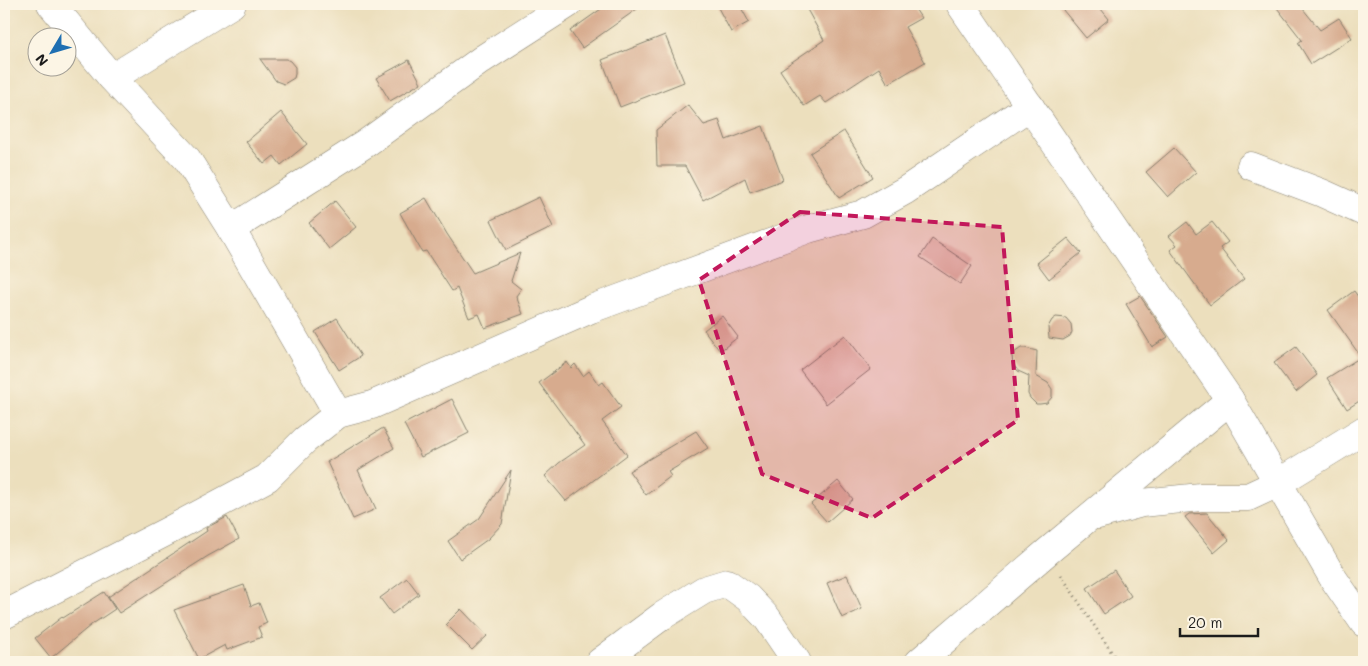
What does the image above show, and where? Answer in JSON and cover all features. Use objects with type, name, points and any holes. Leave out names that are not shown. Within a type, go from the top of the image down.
[{"type":"street","points":[[51,4],[112,78],[187,159],[338,414]]},
{"type":"street","points":[[112,78],[232,4]]},
{"type":"street","points":[[230,229],[365,144],[484,58],[568,4]]},
{"type":"street","points":[[960,4],[1230,400],[1334,578],[1364,623]]},
{"type":"street","points":[[4,615],[267,478],[305,440],[338,414],[372,405],[592,309],[808,229],[863,214],[906,190],[1030,106]]},
{"type":"street","points":[[1251,166],[1322,193],[1364,212]]},
{"type":"street","points":[[919,662],[1046,552],[1230,400]]},
{"type":"street","points":[[1088,518],[1142,503],[1202,497],[1248,497],[1278,483],[1364,430]]},
{"type":"street","points":[[600,662],[687,600],[704,590],[727,583],[748,598],[767,618],[797,662]]},
{"type":"path","points":[[1046,552],[1118,662]]},
{"type":"highlighted area","points":[[800,212],[1002,227],[1018,420],[872,518],[762,474],[699,280]]},
{"type":"building","points":[[608,4],[644,4],[582,48],[570,31]]},
{"type":"building","points":[[716,4],[739,4],[749,22],[731,32]]},
{"type":"building","points":[[804,4],[912,4],[921,18],[905,27],[925,62],[888,84],[879,68],[826,103],[820,96],[804,106],[780,70],[824,40]]},
{"type":"building","points":[[1058,4],[1097,4],[1109,19],[1086,38]]},
{"type":"building","points":[[1274,4],[1299,4],[1320,30],[1339,18],[1352,38],[1311,64],[1298,43],[1302,40]]},
{"type":"building","points":[[665,35],[684,82],[620,107],[602,60]]},
{"type":"building","points":[[260,59],[286,59],[290,61],[295,67],[294,78],[284,84],[276,81]]},
{"type":"building","points":[[409,60],[421,83],[390,101],[376,78]]},
{"type":"building","points":[[688,105],[704,125],[719,120],[726,140],[763,126],[783,180],[750,192],[745,178],[703,200],[685,166],[657,166],[656,130]]},
{"type":"building","points":[[281,112],[307,144],[281,165],[274,156],[264,164],[246,142]]},
{"type":"building","points":[[844,131],[873,177],[839,198],[810,153]]},
{"type":"building","points":[[1174,148],[1196,172],[1168,197],[1146,172]]},
{"type":"building","points":[[539,197],[553,227],[506,250],[491,220]]},
{"type":"building","points":[[426,198],[473,273],[520,253],[511,281],[521,289],[516,296],[523,314],[485,328],[479,314],[469,318],[457,288],[452,291],[426,251],[422,252],[400,213]]},
{"type":"building","points":[[335,201],[356,227],[329,249],[309,223]]},
{"type":"building","points":[[1187,222],[1196,234],[1212,222],[1228,242],[1220,248],[1244,279],[1210,305],[1170,250],[1177,245],[1169,236]]},
{"type":"building","points":[[1068,238],[1081,253],[1049,279],[1037,263]]},
{"type":"building","points":[[932,239],[972,266],[960,284],[920,257]]},
{"type":"building","points":[[1354,291],[1364,305],[1364,398],[1347,409],[1327,378],[1361,357],[1328,310]]},
{"type":"building","points":[[1140,296],[1168,337],[1152,347],[1126,304]]},
{"type":"building","points":[[722,316],[738,337],[720,351],[704,330]]},
{"type":"building","points":[[1056,317],[1066,318],[1071,324],[1072,332],[1070,336],[1063,340],[1049,338],[1048,327]]},
{"type":"building","points":[[337,318],[361,356],[339,370],[315,332]]},
{"type":"building","points":[[845,335],[871,369],[826,404],[800,370]]},
{"type":"building","points":[[1296,347],[1317,375],[1296,392],[1274,363]]},
{"type":"building","points":[[1021,348],[1037,351],[1036,376],[1048,383],[1052,389],[1052,397],[1047,403],[1036,404],[1030,398],[1028,394],[1029,376],[1018,371],[1013,364],[1012,356]]},
{"type":"building","points":[[567,362],[571,368],[575,364],[583,376],[589,371],[599,385],[603,382],[621,407],[602,421],[627,455],[566,501],[545,476],[559,463],[585,445],[539,383]]},
{"type":"building","points":[[452,399],[469,433],[421,457],[404,424]]},
{"type":"building","points":[[383,428],[394,448],[358,470],[376,509],[353,519],[327,462]]},
{"type":"building","points":[[696,431],[708,448],[668,472],[671,476],[646,495],[629,471]]},
{"type":"building","points":[[511,470],[502,524],[488,539],[460,559],[448,541],[479,519]]},
{"type":"building","points":[[838,481],[853,499],[827,522],[811,504]]},
{"type":"building","points":[[1207,513],[1229,540],[1214,553],[1185,517],[1189,514]]},
{"type":"building","points":[[227,517],[239,539],[208,556],[119,613],[108,597],[207,531],[206,528]]},
{"type":"building","points":[[1114,570],[1131,596],[1104,614],[1087,588]]},
{"type":"building","points":[[847,575],[862,609],[842,618],[827,583]]},
{"type":"building","points":[[407,578],[419,594],[392,614],[380,598]]},
{"type":"building","points":[[244,585],[251,606],[259,603],[267,623],[258,627],[262,637],[227,650],[225,645],[199,659],[174,610]]},
{"type":"building","points":[[104,592],[115,609],[91,625],[51,658],[35,638],[62,617]]},
{"type":"building","points":[[461,609],[487,636],[472,650],[446,624]]}]
